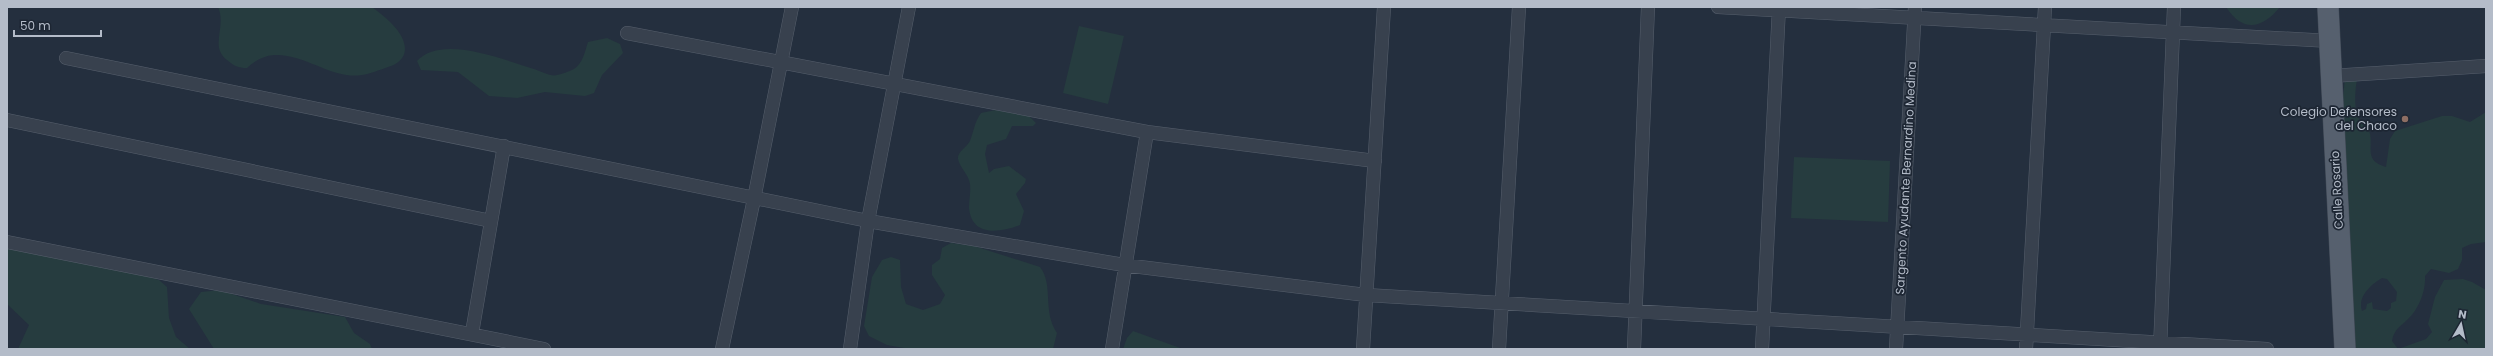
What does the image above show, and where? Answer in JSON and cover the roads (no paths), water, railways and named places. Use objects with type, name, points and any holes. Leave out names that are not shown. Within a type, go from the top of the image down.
[{"type":"main road","name":"Calle Rosario","points":[[2328,7],[2345,349]]},
{"type":"street","points":[[722,349],[754,199],[780,61],[792,7]]},
{"type":"street","points":[[850,349],[868,221],[908,7]]},
{"type":"street","points":[[1363,349],[1384,7]]},
{"type":"street","points":[[1499,349],[1519,7]]},
{"type":"street","points":[[1634,349],[1648,7]]},
{"type":"street","points":[[1718,7],[1915,13],[2045,26],[2173,34],[2330,41]]},
{"type":"street","points":[[2026,349],[2045,7]]},
{"type":"street","points":[[2160,346],[2174,7]]},
{"type":"street","points":[[1762,349],[1779,9]]},
{"type":"street","name":"Sargento Ayudante Bernardino Medina","points":[[1896,349],[1915,13]]},
{"type":"street","points":[[627,33],[1147,132],[1375,161]]},
{"type":"street","points":[[66,58],[504,146],[754,199],[868,221],[1124,265],[1366,295],[1502,301],[2026,334],[2160,346],[2267,349]]},
{"type":"street","points":[[2331,76],[2486,66]]},
{"type":"street","points":[[7,120],[491,221]]},
{"type":"street","points":[[1112,349],[1124,265],[1147,132]]},
{"type":"street","points":[[472,333],[504,146]]},
{"type":"street","points":[[7,242],[472,333],[544,349]]},
{"type":"place","name":"Colegio Defensores del Chaco","points":[[2405,119]]}]
